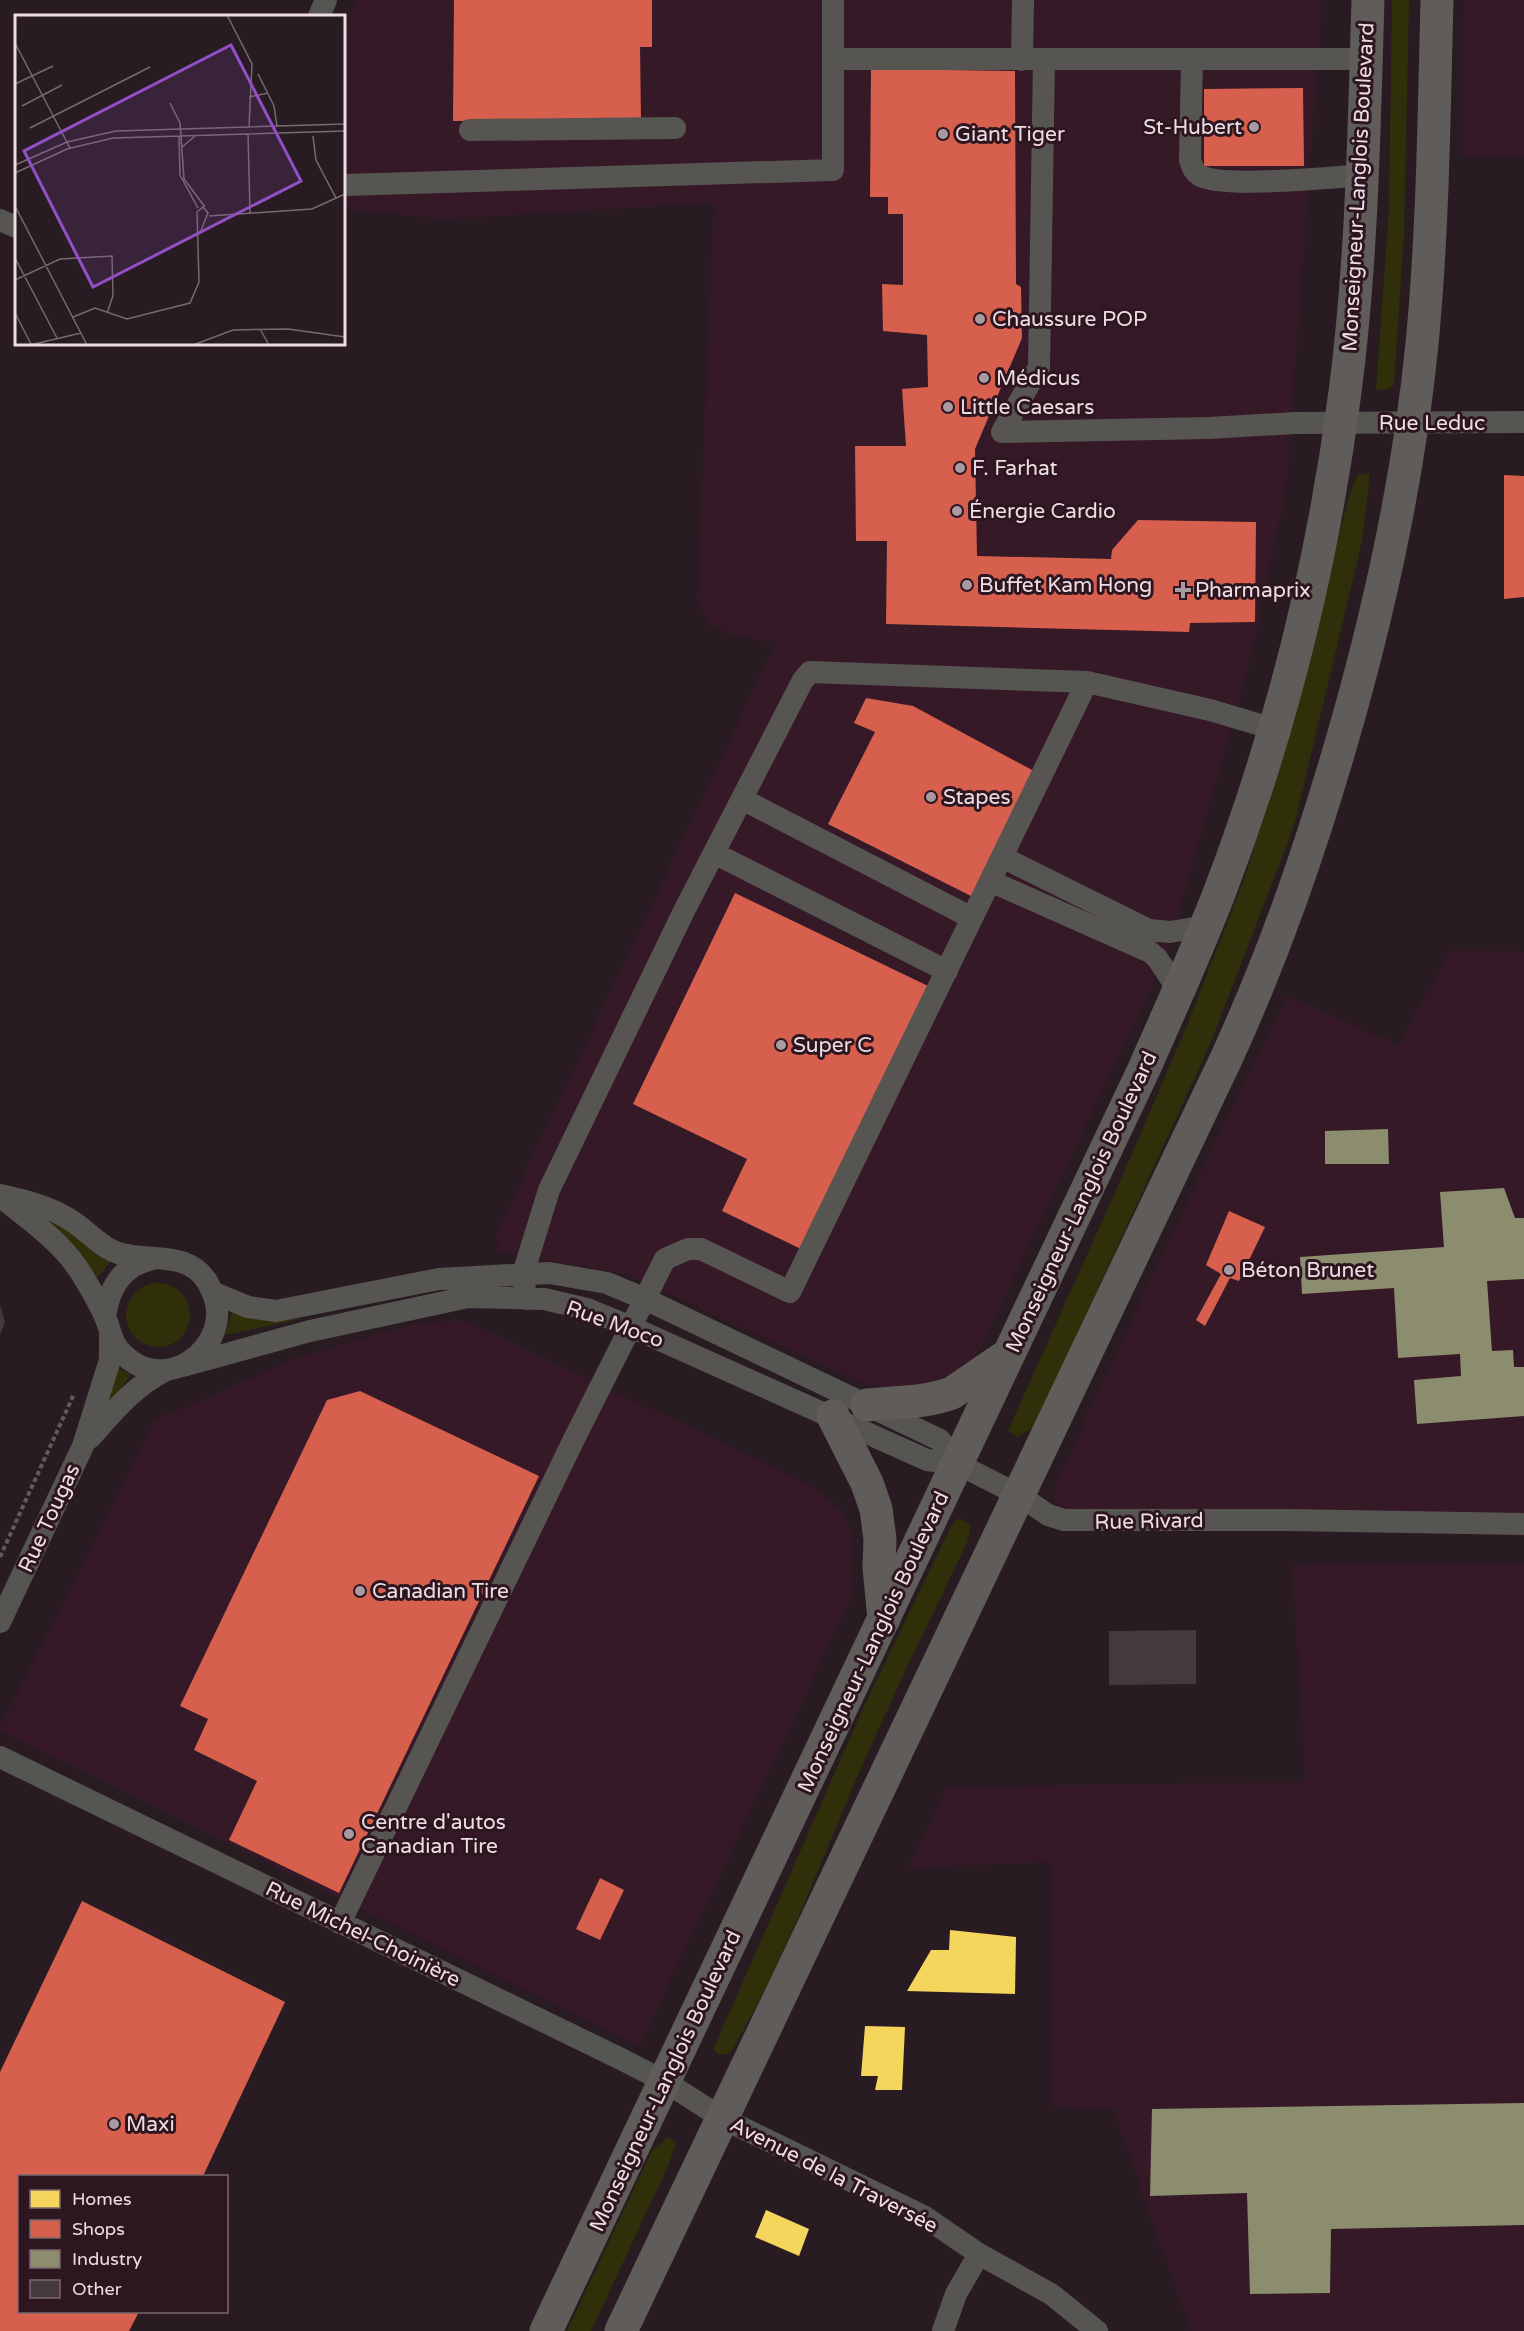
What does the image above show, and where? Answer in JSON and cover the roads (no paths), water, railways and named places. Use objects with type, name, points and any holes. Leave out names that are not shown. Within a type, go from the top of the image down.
[{"type":"highway","name":"Monseigneur-Langlois Boulevard","points":[[546,2331],[1011,1353],[1179,991],[1237,844],[1274,729],[1310,582],[1341,423],[1355,303],[1363,175],[1368,0]]},
{"type":"highway","points":[[621,2331],[1239,1030],[1288,913],[1323,808],[1361,673],[1396,518],[1412,422],[1422,344],[1430,228],[1437,0]]},
{"type":"highway","points":[[867,1405],[919,1401],[952,1393],[1011,1353]]},
{"type":"highway","points":[[833,1416],[867,1483],[876,1509],[880,1539],[879,1568],[884,1619]]},
{"type":"street","points":[[319,15],[326,0]]},
{"type":"street","points":[[345,185],[833,170],[833,0]]},
{"type":"street","points":[[1023,0],[1033,60]]},
{"type":"street","points":[[833,59],[1366,59]]},
{"type":"street","name":"Rue Leduc","points":[[1033,60],[1040,367],[1002,432],[1341,423],[1524,422]]},
{"type":"street","points":[[1192,60],[1190,160],[1192,169],[1200,176],[1216,181],[1310,180],[1363,175]]},
{"type":"street","points":[[470,130],[675,128]]},
{"type":"street","points":[[0,220],[15,227]]},
{"type":"street","points":[[526,1299],[523,1274],[549,1190],[714,853],[803,680],[810,672],[1087,682],[1210,710],[1274,729]]},
{"type":"street","points":[[340,1923],[574,1439],[665,1259],[688,1249],[701,1249],[790,1292],[1087,682]]},
{"type":"street","points":[[742,799],[972,918]]},
{"type":"street","points":[[714,853],[947,971]]},
{"type":"street","points":[[1002,857],[1149,930],[1170,932],[1206,926]]},
{"type":"street","points":[[990,881],[1150,952],[1157,958],[1179,991]]},
{"type":"street","name":"Rue Moco","points":[[0,1196],[50,1236],[76,1265],[95,1295],[119,1351],[132,1362],[148,1369],[174,1368],[310,1332],[468,1297],[544,1299],[587,1309],[631,1327],[927,1460],[958,1464],[1018,1495]]},
{"type":"street","name":"Rue Moco","points":[[0,1196],[34,1202],[49,1208],[113,1251],[177,1260],[193,1267],[206,1279],[214,1293],[248,1307],[276,1311],[439,1279],[549,1273],[596,1281],[645,1299],[940,1440],[958,1464]]},
{"type":"street","points":[[107,1327],[107,1300],[114,1284],[126,1270],[142,1261],[160,1257]]},
{"type":"street","points":[[174,1368],[198,1357],[209,1344],[216,1328],[218,1310],[214,1293]]},
{"type":"street","name":"Rue Tougas","points":[[0,1622],[83,1446],[110,1360],[107,1327]]},
{"type":"street","name":"Rue Tougas","points":[[83,1446],[142,1383],[174,1368]]},
{"type":"street","name":"Rue Rivard","points":[[1018,1495],[1048,1515],[1074,1522],[1287,1520],[1524,1524]]},
{"type":"street","name":"Rue Michel-Choinière","points":[[0,1757],[664,2081],[722,2118]]},
{"type":"street","name":"Avenue de la Traversée","points":[[722,2118],[925,2217],[979,2254],[1051,2294],[1097,2331]]},
{"type":"street","points":[[943,2331],[956,2294],[979,2254]]},
{"type":"place","name":"St-Hubert","points":[[1254,127]]},
{"type":"place","name":"Giant Tiger","points":[[943,134]]},
{"type":"place","name":"Chaussure POP","points":[[980,319]]},
{"type":"place","name":"Médicus","points":[[984,378]]},
{"type":"place","name":"Little Caesars","points":[[948,407]]},
{"type":"place","name":"F. Farhat","points":[[960,468]]},
{"type":"place","name":"Énergie Cardio","points":[[957,511]]},
{"type":"place","name":"Buffet Kam Hong","points":[[967,585]]},
{"type":"place","name":"Pharmaprix","points":[[1183,590]]},
{"type":"place","name":"Stapes","points":[[931,797]]},
{"type":"place","name":"Super C","points":[[781,1045]]},
{"type":"place","name":"Béton Brunet","points":[[1229,1270]]},
{"type":"place","name":"Canadian Tire","points":[[360,1591]]},
{"type":"place","name":"Centre d'autos Canadian Tire","points":[[349,1834]]},
{"type":"place","name":"Maxi","points":[[114,2124]]}]
